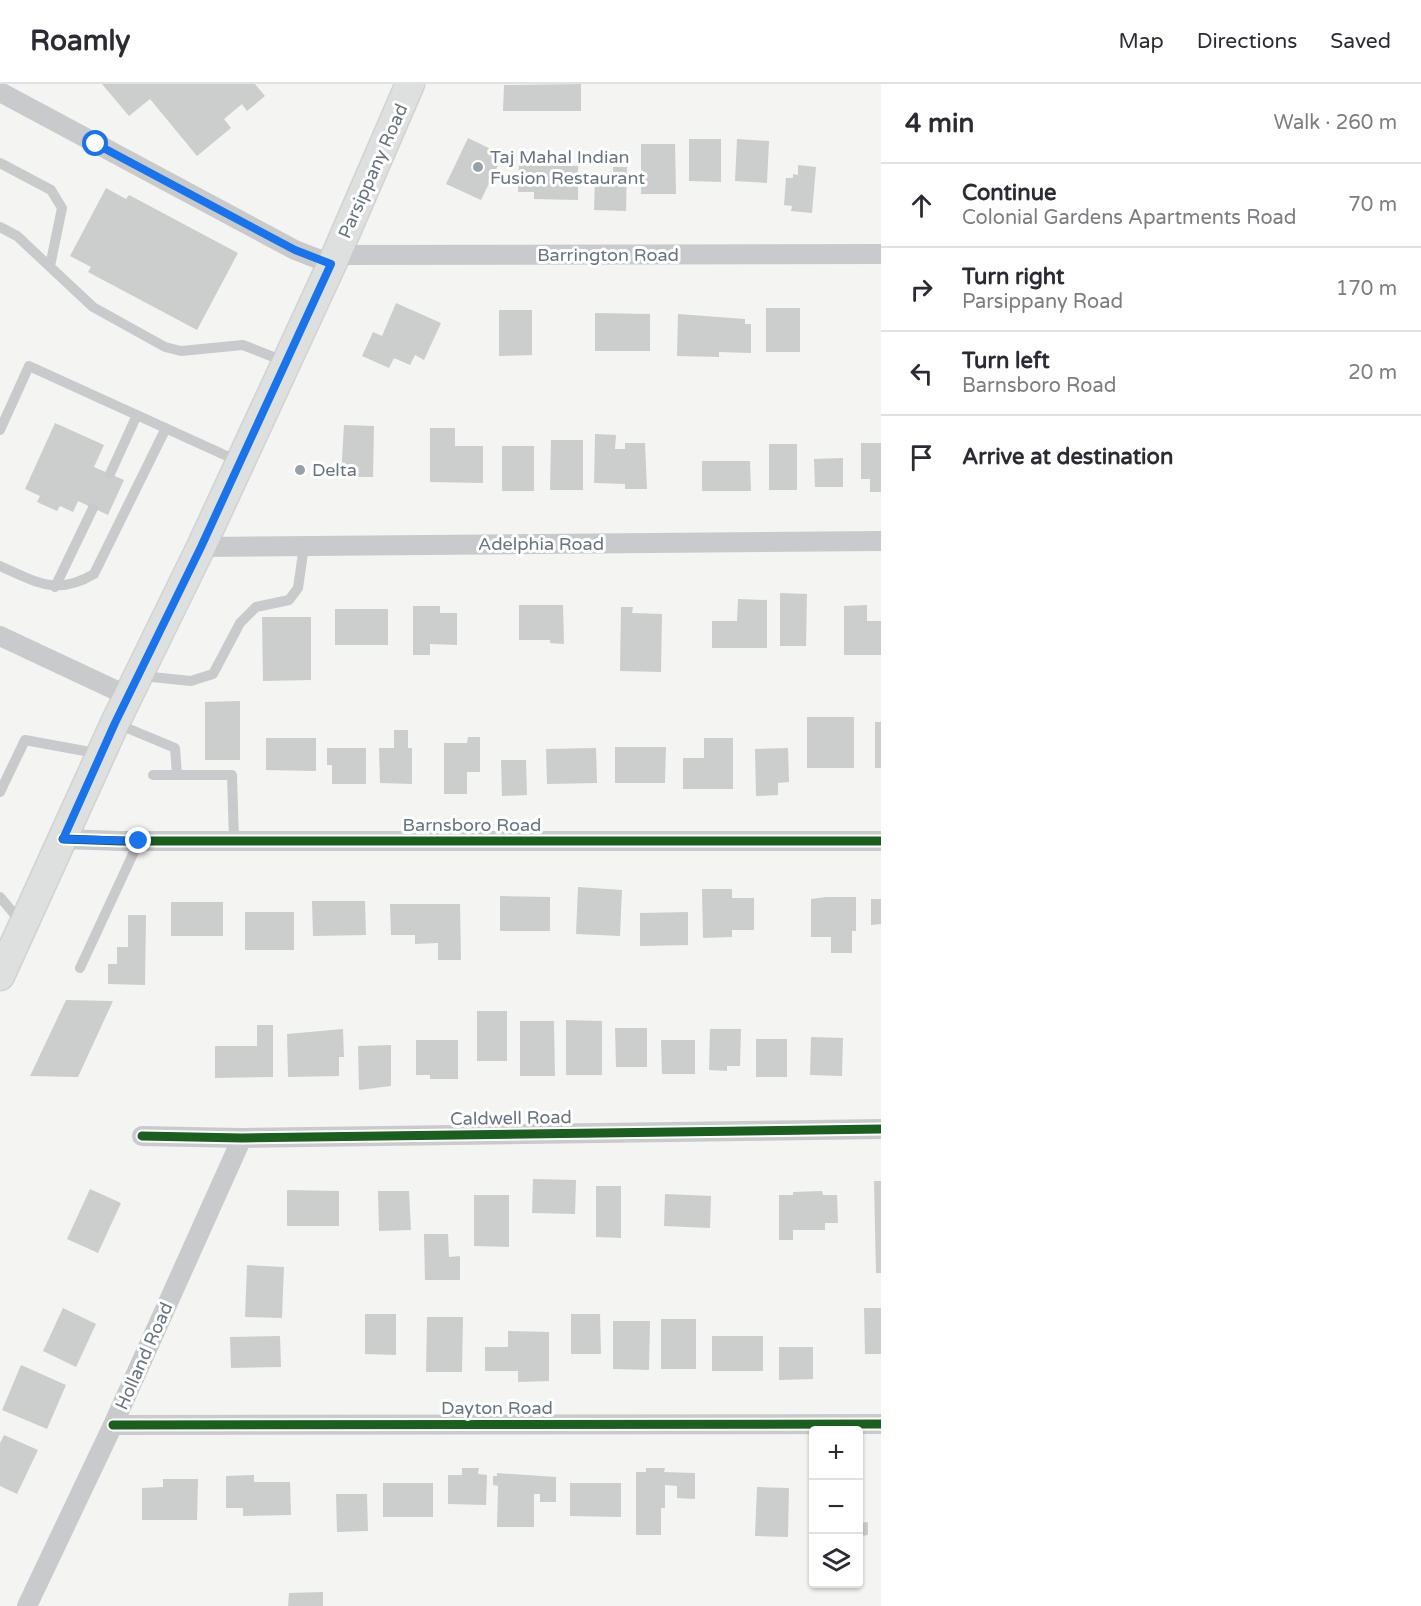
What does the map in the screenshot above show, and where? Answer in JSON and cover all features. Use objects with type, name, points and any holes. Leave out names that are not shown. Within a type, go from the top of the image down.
[{"type":"main road","name":"Parsippany Road","points":[[3,963],[24,925],[115,723],[201,547],[334,259],[410,84]]},
{"type":"street","points":[[0,92],[295,250],[334,259]]},
{"type":"street","name":"Barrington Road","points":[[334,259],[881,254]]},
{"type":"street","name":"Adelphia Road","points":[[201,547],[881,541]]},
{"type":"street","points":[[0,636],[133,686]]},
{"type":"street","name":"Barnsboro Road","points":[[63,839],[139,841],[881,841]]},
{"type":"street","name":"Caldwell Road","points":[[142,1136],[242,1138],[881,1129]]},
{"type":"street","name":"Holland Road","points":[[27,1606],[113,1425],[242,1138]]},
{"type":"street","name":"Dayton Road","points":[[113,1425],[881,1424]]},
{"type":"lane","points":[[0,163],[51,190],[62,208],[51,266]]},
{"type":"lane","points":[[0,227],[17,236],[93,307],[165,347],[181,351],[243,345],[286,362]]},
{"type":"lane","points":[[0,430],[29,366],[240,462]]},
{"type":"lane","points":[[110,474],[137,415]]},
{"type":"lane","points":[[0,566],[43,585],[55,587],[80,582],[94,574],[166,428]]},
{"type":"lane","points":[[55,587],[93,508]]},
{"type":"lane","points":[[133,686],[191,681],[213,674],[240,623],[256,607],[289,600],[298,588],[304,546]]},
{"type":"lane","points":[[115,723],[175,748],[177,775]]},
{"type":"lane","points":[[0,792],[25,740],[101,754]]},
{"type":"lane","points":[[153,775],[232,774],[234,841]]},
{"type":"lane","points":[[80,968],[139,841]]},
{"type":"lane","points":[[0,897],[24,925]]},
{"type":"building","points":[[102,84],[255,84],[265,96],[247,111],[242,104],[224,119],[231,128],[197,156],[150,99],[129,116]]},
{"type":"building","points":[[581,84],[581,111],[503,111],[504,85]]},
{"type":"building","points":[[468,138],[503,155],[481,200],[446,184]]},
{"type":"building","points":[[689,139],[721,139],[721,182],[689,181]]},
{"type":"building","points":[[737,139],[769,141],[767,183],[735,181]]},
{"type":"building","points":[[641,144],[675,144],[676,194],[641,194]]},
{"type":"building","points":[[519,165],[578,166],[578,200],[534,199],[534,192],[518,192]]},
{"type":"building","points":[[798,165],[816,167],[812,213],[791,211],[792,206],[784,205],[786,178],[793,178],[793,174],[798,175]]},
{"type":"building","points":[[613,167],[627,167],[626,211],[594,210],[595,178],[613,178]]},
{"type":"building","points":[[106,188],[126,199],[129,195],[238,253],[197,330],[88,272],[91,267],[70,256]]},
{"type":"building","points":[[396,303],[441,323],[424,360],[415,355],[410,365],[394,358],[389,368],[362,356],[373,332],[382,336]]},
{"type":"building","points":[[766,308],[800,308],[800,352],[766,352]]},
{"type":"building","points":[[499,310],[532,310],[532,355],[499,356]]},
{"type":"building","points":[[595,313],[650,314],[650,351],[595,351]]},
{"type":"building","points":[[678,314],[745,319],[745,324],[751,324],[751,353],[719,352],[719,357],[677,356]]},
{"type":"building","points":[[55,423],[104,445],[94,467],[124,480],[108,515],[78,501],[73,512],[60,506],[57,511],[37,502],[40,496],[25,489]]},
{"type":"building","points":[[344,425],[374,426],[373,477],[341,477]]},
{"type":"building","points":[[430,428],[455,428],[455,446],[483,446],[483,483],[430,482]]},
{"type":"building","points":[[595,434],[616,435],[615,449],[625,449],[625,443],[645,443],[647,489],[625,489],[625,484],[594,483]]},
{"type":"building","points":[[551,440],[583,440],[583,490],[550,490]]},
{"type":"building","points":[[861,443],[881,443],[881,492],[870,492],[870,479],[861,479]]},
{"type":"building","points":[[769,444],[797,444],[797,490],[769,490]]},
{"type":"building","points":[[502,446],[534,446],[534,491],[502,491]]},
{"type":"building","points":[[843,458],[843,487],[815,487],[814,459]]},
{"type":"building","points":[[702,461],[750,461],[751,491],[702,491]]},
{"type":"building","points":[[780,593],[807,594],[806,646],[780,646]]},
{"type":"building","points":[[738,599],[767,600],[767,648],[712,648],[712,621],[737,621]]},
{"type":"building","points":[[519,605],[563,605],[564,644],[550,643],[550,640],[519,640]]},
{"type":"building","points":[[867,605],[867,621],[881,621],[881,655],[844,655],[844,606]]},
{"type":"building","points":[[413,606],[440,606],[440,613],[457,613],[457,645],[430,644],[430,655],[413,655]]},
{"type":"building","points":[[621,607],[633,607],[632,613],[662,614],[661,672],[620,671]]},
{"type":"building","points":[[335,609],[388,609],[388,645],[335,645]]},
{"type":"building","points":[[262,617],[311,617],[311,680],[263,681]]},
{"type":"building","points":[[240,701],[240,760],[205,760],[205,702]]},
{"type":"building","points":[[807,717],[854,717],[854,768],[807,768]]},
{"type":"building","points":[[875,722],[881,722],[881,768],[875,768]]},
{"type":"building","points":[[394,730],[408,730],[408,748],[412,748],[412,784],[380,783],[379,748],[394,748]]},
{"type":"building","points":[[468,737],[480,737],[480,772],[467,772],[467,794],[444,794],[444,743],[467,743]]},
{"type":"building","points":[[266,738],[316,738],[316,771],[266,770]]},
{"type":"building","points":[[704,738],[733,738],[733,789],[683,789],[683,758],[704,758]]},
{"type":"building","points":[[615,747],[666,747],[665,783],[615,783]]},
{"type":"building","points":[[327,748],[366,748],[366,784],[332,784],[332,765],[327,765]]},
{"type":"building","points":[[596,748],[597,783],[547,784],[546,749]]},
{"type":"building","points":[[788,748],[789,782],[778,783],[778,795],[756,796],[755,749]]},
{"type":"building","points":[[501,760],[526,760],[527,795],[502,796]]},
{"type":"building","points":[[578,887],[622,890],[620,936],[576,934]]},
{"type":"building","points":[[702,889],[732,889],[732,898],[754,898],[754,930],[732,930],[732,937],[703,938]]},
{"type":"building","points":[[500,896],[550,897],[550,931],[500,931]]},
{"type":"building","points":[[856,897],[856,931],[852,931],[852,953],[831,953],[831,937],[811,937],[811,899]]},
{"type":"building","points":[[871,899],[881,899],[881,924],[871,925]]},
{"type":"building","points":[[312,901],[365,901],[366,935],[313,936]]},
{"type":"building","points":[[171,902],[223,902],[223,936],[171,936]]},
{"type":"building","points":[[390,904],[460,904],[461,960],[438,960],[438,943],[415,944],[415,935],[391,935]]},
{"type":"building","points":[[245,912],[294,912],[294,950],[245,950]]},
{"type":"building","points":[[688,912],[688,945],[640,946],[640,913]]},
{"type":"building","points":[[128,915],[146,915],[145,985],[108,984],[108,964],[117,964],[117,947],[128,947]]},
{"type":"building","points":[[66,1000],[113,1001],[78,1077],[30,1076]]},
{"type":"building","points":[[477,1011],[507,1011],[507,1061],[477,1061]]},
{"type":"building","points":[[566,1020],[602,1021],[602,1075],[566,1075]]},
{"type":"building","points":[[520,1021],[554,1021],[555,1076],[520,1076]]},
{"type":"building","points":[[257,1025],[273,1025],[273,1077],[215,1078],[215,1046],[257,1046]]},
{"type":"building","points":[[615,1028],[647,1028],[647,1067],[616,1067]]},
{"type":"building","points":[[343,1029],[344,1057],[339,1057],[339,1076],[288,1077],[287,1034]]},
{"type":"building","points":[[710,1029],[741,1029],[740,1066],[727,1066],[727,1071],[709,1070]]},
{"type":"building","points":[[811,1037],[843,1038],[842,1076],[810,1075]]},
{"type":"building","points":[[756,1039],[787,1039],[787,1077],[756,1077]]},
{"type":"building","points":[[416,1040],[458,1040],[458,1079],[430,1079],[430,1075],[416,1075]]},
{"type":"building","points":[[661,1040],[695,1040],[695,1074],[662,1074]]},
{"type":"building","points":[[391,1045],[391,1086],[359,1090],[358,1046]]},
{"type":"building","points":[[533,1179],[576,1180],[575,1214],[532,1213]]},
{"type":"building","points":[[874,1181],[881,1181],[881,1273],[876,1273]]},
{"type":"building","points":[[596,1186],[621,1186],[621,1238],[596,1237]]},
{"type":"building","points":[[90,1189],[121,1203],[98,1253],[67,1239]]},
{"type":"building","points":[[287,1190],[339,1191],[339,1226],[287,1226]]},
{"type":"building","points":[[378,1191],[409,1191],[411,1230],[379,1231]]},
{"type":"building","points":[[822,1191],[823,1195],[837,1195],[838,1223],[825,1223],[825,1230],[793,1230],[793,1240],[779,1240],[779,1195]]},
{"type":"building","points":[[665,1194],[711,1196],[710,1228],[664,1226]]},
{"type":"building","points":[[474,1195],[509,1195],[509,1247],[474,1246]]},
{"type":"building","points":[[424,1234],[448,1234],[449,1257],[460,1256],[460,1280],[425,1280]]},
{"type":"building","points":[[247,1265],[284,1267],[282,1318],[245,1317]]},
{"type":"building","points":[[63,1308],[96,1324],[76,1367],[43,1351]]},
{"type":"building","points":[[864,1308],[881,1308],[881,1354],[865,1354]]},
{"type":"building","points":[[365,1314],[396,1314],[396,1355],[365,1354]]},
{"type":"building","points":[[571,1314],[600,1314],[601,1354],[571,1354]]},
{"type":"building","points":[[427,1317],[463,1317],[462,1372],[426,1372]]},
{"type":"building","points":[[661,1319],[696,1319],[696,1369],[661,1369]]},
{"type":"building","points":[[613,1321],[650,1321],[649,1370],[613,1369]]},
{"type":"building","points":[[508,1331],[549,1332],[549,1381],[518,1382],[518,1371],[485,1371],[485,1347],[508,1347]]},
{"type":"building","points":[[280,1336],[281,1367],[231,1368],[230,1337]]},
{"type":"building","points":[[712,1336],[763,1336],[763,1371],[712,1371]]},
{"type":"building","points":[[779,1347],[813,1347],[813,1379],[779,1380]]},
{"type":"building","points":[[21,1365],[66,1385],[47,1429],[2,1410]]},
{"type":"building","points":[[4,1435],[38,1450],[17,1494],[0,1486],[0,1443]]},
{"type":"building","points":[[462,1468],[479,1468],[478,1474],[487,1475],[486,1505],[448,1504],[448,1475],[462,1475]]},
{"type":"building","points":[[646,1468],[665,1468],[664,1472],[695,1473],[695,1499],[677,1498],[677,1486],[665,1485],[665,1508],[661,1508],[661,1535],[636,1535],[636,1472],[646,1472]]},
{"type":"building","points":[[497,1473],[556,1477],[556,1502],[540,1502],[540,1494],[534,1494],[534,1527],[497,1527],[498,1486],[493,1485],[493,1476],[497,1476]]},
{"type":"building","points":[[254,1475],[254,1482],[290,1482],[291,1515],[243,1516],[243,1508],[226,1508],[226,1476]]},
{"type":"building","points":[[163,1479],[198,1479],[197,1520],[142,1520],[142,1488],[163,1487]]},
{"type":"building","points":[[383,1483],[433,1483],[433,1517],[383,1517]]},
{"type":"building","points":[[570,1483],[621,1483],[621,1517],[570,1516]]},
{"type":"building","points":[[757,1487],[789,1488],[788,1537],[755,1536]]},
{"type":"building","points":[[336,1494],[367,1494],[368,1531],[337,1532]]},
{"type":"building","points":[[863,1522],[868,1522],[868,1535],[863,1536]]},
{"type":"building","points":[[323,1592],[323,1606],[288,1606],[289,1593]]},
{"type":"cycle path","points":[[63,839],[121,841],[881,841]]},
{"type":"cycle path","points":[[142,1136],[242,1138],[881,1129]]},
{"type":"cycle path","points":[[113,1425],[881,1424]]},
{"type":"place","name":"Taj Mahal Indian Fusion Restaurant","points":[[478,167]]},
{"type":"place","name":"Delta","points":[[300,470]]},
{"type":"route","points":[[96,144],[295,250],[331,264],[201,547],[115,723],[63,839],[139,841]]}]
